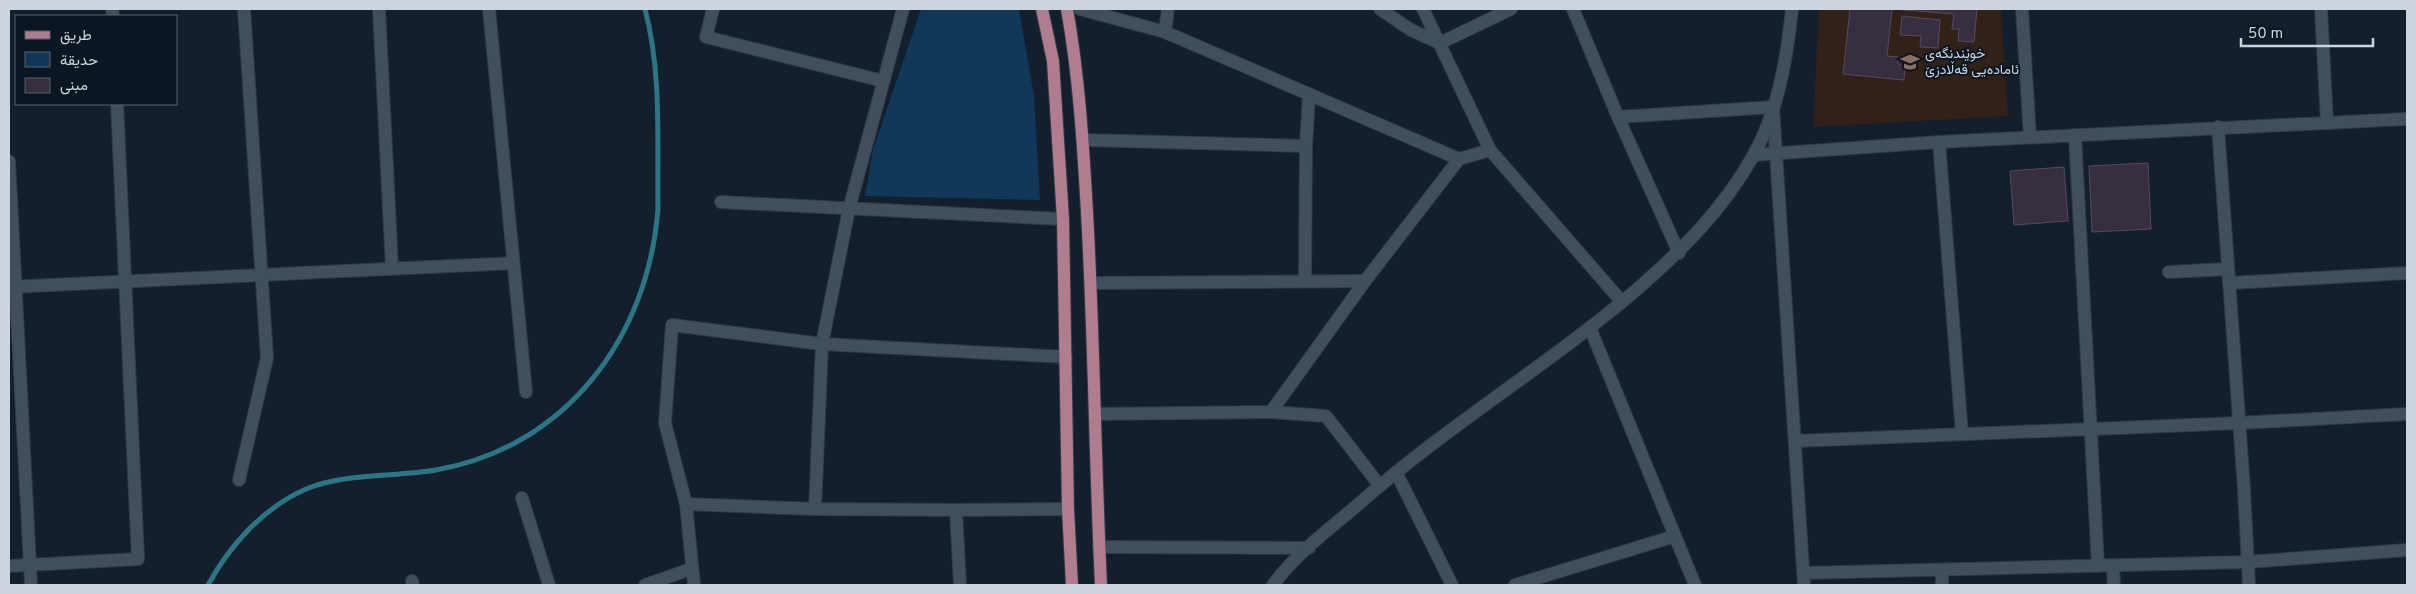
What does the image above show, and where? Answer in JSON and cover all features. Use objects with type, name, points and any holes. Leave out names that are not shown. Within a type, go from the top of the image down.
[{"type":"main road","points":[[1042,9],[1053,61],[1063,219],[1068,509],[1072,585]]},
{"type":"main road","points":[[1067,9],[1076,58],[1084,140],[1091,283],[1101,585]]},
{"type":"street","points":[[239,480],[267,358],[244,9]]},
{"type":"street","points":[[379,9],[392,268]]},
{"type":"street","points":[[489,9],[526,392]]},
{"type":"street","points":[[713,9],[706,37],[883,82]]},
{"type":"street","points":[[815,509],[822,344],[849,208],[903,9]]},
{"type":"street","points":[[1080,9],[1165,32],[1459,159]]},
{"type":"street","points":[[1165,32],[1168,9]]},
{"type":"street","points":[[1380,9],[1411,30],[1440,42],[1509,9]]},
{"type":"street","points":[[1422,9],[1440,42],[1490,150],[1622,302]]},
{"type":"street","points":[[1572,9],[1679,253]]},
{"type":"street","points":[[1273,585],[1309,548],[1396,472],[1590,328],[1622,302],[1679,253],[1718,210],[1754,154],[1773,107],[1782,71],[1792,9]]},
{"type":"street","points":[[2022,9],[2030,137]]},
{"type":"street","points":[[2321,9],[2327,123]]},
{"type":"street","points":[[1305,281],[1306,146],[1309,94]]},
{"type":"street","points":[[9,566],[138,559],[117,105]]},
{"type":"street","points":[[1618,117],[1773,107]]},
{"type":"street","points":[[1773,107],[1804,579],[1942,570],[2248,562],[2407,550]]},
{"type":"street","points":[[1754,154],[2030,137],[2407,119]]},
{"type":"street","points":[[2218,127],[2249,585]]},
{"type":"street","points":[[2075,135],[2098,566]]},
{"type":"street","points":[[1084,140],[1306,146]]},
{"type":"street","points":[[1939,142],[1962,434]]},
{"type":"street","points":[[1272,412],[1365,281],[1459,159],[1490,150]]},
{"type":"street","points":[[9,161],[12,286],[31,585]]},
{"type":"street","points":[[721,202],[1063,219]]},
{"type":"street","points":[[12,286],[513,263]]},
{"type":"street","points":[[2169,272],[2228,269]]},
{"type":"street","points":[[2228,283],[2407,273]]},
{"type":"street","points":[[1091,283],[1365,281]]},
{"type":"street","points":[[694,585],[691,570],[686,504],[665,423],[672,325],[822,344],[1066,357]]},
{"type":"street","points":[[1590,328],[1695,585]]},
{"type":"street","points":[[1096,414],[1272,412],[1326,416],[1380,486]]},
{"type":"street","points":[[1795,441],[2239,423],[2407,414]]},
{"type":"street","points":[[1396,472],[1452,585]]},
{"type":"street","points":[[522,498],[549,585]]},
{"type":"street","points":[[686,504],[815,509],[1068,509]]},
{"type":"street","points":[[956,510],[960,585]]},
{"type":"street","points":[[1515,585],[1675,536]]},
{"type":"street","points":[[1099,547],[1309,548]]},
{"type":"street","points":[[2113,566],[2114,585]]},
{"type":"street","points":[[645,585],[691,570]]},
{"type":"street","points":[[1942,570],[1942,585]]},
{"type":"shaded area","name":"خوێندنگەی ئامادەیی قەڵادزێ","points":[[1819,9],[2001,9],[2008,116],[1813,127]]},
{"type":"green space","points":[[921,9],[1019,9],[1034,96],[1040,200],[865,196],[873,150]]},
{"type":"building","points":[[1850,9],[1892,9],[1887,56],[1898,57],[1898,64],[1905,64],[1904,80],[1843,74]]},
{"type":"building","points":[[1892,9],[1977,9],[1974,42],[1958,41],[1959,29],[1952,29],[1954,14]]},
{"type":"building","points":[[1902,16],[1940,20],[1938,48],[1920,47],[1921,36],[1900,35]]},
{"type":"building","points":[[2148,163],[2151,229],[2092,232],[2089,166]]},
{"type":"building","points":[[2064,167],[2068,221],[2014,225],[2010,171]]},
{"type":"waterway","points":[[208,585],[237,542],[249,529],[276,506],[290,497],[306,489],[337,480],[436,470],[483,457],[525,438],[561,411],[592,379],[618,342],[638,301],[651,256],[658,209],[658,108],[654,58],[645,9]]},
{"type":"place","name":"خوێندنگەی ئامادەیی قەڵادزێ","points":[[1910,62]]}]
